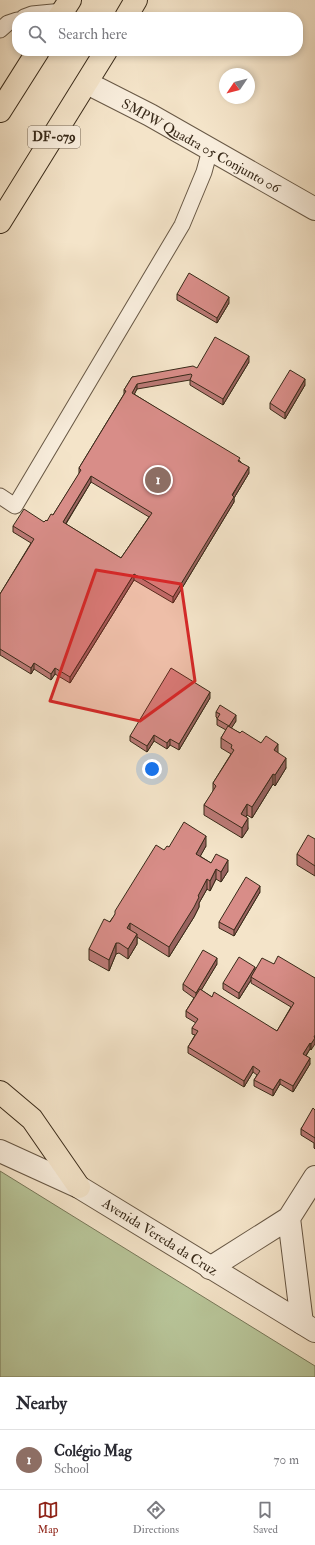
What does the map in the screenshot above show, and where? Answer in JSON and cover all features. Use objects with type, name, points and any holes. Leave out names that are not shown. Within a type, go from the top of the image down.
[{"type":"main road","points":[[129,12],[136,0]]},
{"type":"main road","points":[[0,111],[35,56]]},
{"type":"main road","name":"DF-079","points":[[0,222],[103,56]]},
{"type":"main road","points":[[0,1092],[32,1119],[79,1187]]},
{"type":"street","name":"SMPW Quadra 05 Conjunto 06","points":[[87,83],[150,115],[315,209]]},
{"type":"street","name":"Avenida Vereda da Cruz","points":[[0,1151],[79,1187],[308,1327]]},
{"type":"street","points":[[210,1268],[289,1218],[315,1177]]},
{"type":"street","points":[[289,1218],[308,1327]]},
{"type":"lane","points":[[45,12],[64,9]]},
{"type":"lane","points":[[0,30],[12,22]]},
{"type":"lane","points":[[0,496],[15,506],[182,225],[204,172],[210,150]]},
{"type":"highlighted area","points":[[96,570],[181,584],[195,681],[140,721],[50,701]]},
{"type":"green space","points":[[0,1171],[315,1366],[315,1377],[0,1377]]},
{"type":"building","points":[[189,273],[229,297],[217,318],[177,294]]},
{"type":"building","points":[[215,337],[249,356],[223,399],[190,380],[191,374],[137,384],[132,393],[240,458],[238,461],[249,467],[232,495],[234,497],[173,597],[134,574],[70,677],[55,668],[51,674],[34,663],[31,668],[0,649],[0,594],[34,539],[13,526],[24,509],[44,522],[46,520],[47,521],[51,514],[53,515],[81,470],[79,468],[126,391],[124,390],[132,377],[193,366],[197,368]],"holes":[[[91,476],[152,513],[121,558],[63,522]]]},
{"type":"building","points":[[290,370],[305,379],[285,413],[270,403]]},
{"type":"building","points":[[171,668],[210,692],[179,744],[170,739],[167,743],[154,735],[147,746],[130,736]]},
{"type":"building","points":[[220,705],[236,715],[229,726],[217,719],[220,714],[216,712]]},
{"type":"building","points":[[228,726],[240,733],[242,731],[261,743],[266,736],[278,744],[274,750],[286,758],[275,775],[273,774],[252,807],[247,804],[241,814],[248,818],[242,828],[204,805],[216,786],[213,783],[234,750],[231,748],[232,745],[221,738]]},
{"type":"building","points":[[184,822],[206,836],[196,854],[211,863],[216,854],[228,860],[221,872],[216,869],[210,881],[207,879],[194,907],[169,947],[130,923],[127,928],[137,934],[128,949],[119,943],[116,943],[109,960],[89,949],[104,919],[110,922],[115,914],[115,911],[156,845],[164,850],[167,846],[169,847]]},
{"type":"building","points":[[308,835],[315,839],[315,866],[297,854]]},
{"type":"building","points":[[246,877],[260,886],[234,930],[219,922]]},
{"type":"building","points":[[203,950],[217,958],[196,993],[183,984]]},
{"type":"building","points":[[278,956],[315,978],[315,1038],[303,1054],[310,1058],[293,1086],[280,1079],[273,1090],[254,1080],[260,1071],[253,1066],[244,1081],[188,1047],[198,1031],[192,1028],[198,1019],[186,1011],[200,989],[212,997],[214,992],[277,1031],[294,1003],[251,977],[262,958],[274,964]]},
{"type":"building","points":[[239,957],[255,967],[239,993],[223,983]]},
{"type":"building","points":[[313,1108],[315,1110],[315,1138],[301,1129]]},
{"type":"place","name":"Colégio Mag","points":[[158,480]]}]
